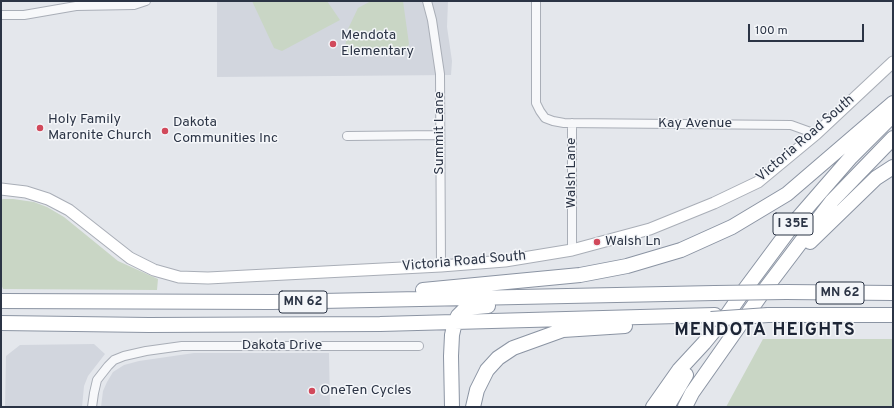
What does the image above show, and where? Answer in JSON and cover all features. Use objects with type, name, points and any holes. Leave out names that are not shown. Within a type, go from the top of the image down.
[{"type":"highway","points":[[272,302],[442,289],[580,275],[627,266],[681,250],[732,227],[787,194],[893,103]]},
{"type":"highway","name":"I 35E","points":[[667,407],[704,343],[727,315],[798,218],[851,157],[893,115]]},
{"type":"highway","name":"I 35E","points":[[685,407],[692,393],[763,292],[832,201],[893,138]]},
{"type":"highway","points":[[763,292],[793,258],[876,178],[893,167]]},
{"type":"highway","name":"MN 62","points":[[1,301],[272,302],[715,293],[893,293]]},
{"type":"highway","points":[[452,407],[452,335],[458,316],[466,308],[606,295]]},
{"type":"highway","name":"MN 62","points":[[1,323],[149,325],[372,324],[768,315],[893,315]]},
{"type":"highway","points":[[473,407],[477,390],[487,370],[498,358],[513,348],[563,330],[713,317]]},
{"type":"highway","points":[[654,407],[679,370],[704,343]]},
{"type":"street","points":[[1,15],[24,15],[76,6],[134,5],[146,1]]},
{"type":"street","name":"Summit Lane","points":[[427,1],[432,20],[440,74],[441,266]]},
{"type":"street","name":"Walsh Lane","points":[[536,1],[536,103],[545,118],[553,122],[572,123],[572,250]]},
{"type":"street","name":"Victoria Road South","points":[[1,189],[26,192],[48,199],[69,210],[130,258],[154,270],[179,277],[208,278],[441,266],[504,261],[572,250],[650,229],[714,203],[758,182],[816,134],[893,62]]},
{"type":"street","name":"Kay Avenue","points":[[572,123],[791,125],[816,134]]},
{"type":"street","points":[[347,136],[440,136]]},
{"type":"street","name":"Dakota Drive","points":[[92,407],[97,380],[108,366],[114,360],[124,356],[146,351],[182,346],[419,346]]},
{"type":"shaded area","name":"Mendota Elementary","points":[[217,1],[448,1],[447,27],[452,61],[451,75],[217,77]]},
{"type":"shaded area","points":[[94,344],[105,354],[88,376],[84,386],[82,407],[5,407],[6,356],[20,345]]},
{"type":"shaded area","points":[[194,353],[329,353],[330,407],[101,407],[103,391],[107,382],[113,372],[124,365],[139,361]]},
{"type":"green space","points":[[252,1],[327,1],[340,20],[282,51],[274,48]]},
{"type":"green space","points":[[371,1],[403,1],[409,44],[406,50],[344,54],[348,29],[358,8]]},
{"type":"green space","points":[[1,200],[34,202],[47,207],[64,217],[118,261],[158,279],[157,290],[3,289],[1,284]]},
{"type":"green space","points":[[763,339],[893,339],[893,407],[726,407]]},
{"type":"place","name":"Mendota Elementary","points":[[333,44]]},
{"type":"place","name":"Holy Family Maronite Church","points":[[40,128]]},
{"type":"place","name":"Dakota Communities Inc","points":[[165,131]]},
{"type":"place","name":"Walsh Ln","points":[[597,242]]},
{"type":"place","name":"OneTen Cycles","points":[[312,391]]},
{"type":"district","name":"MENDOTA HEIGHTS","points":[[765,331]]}]
